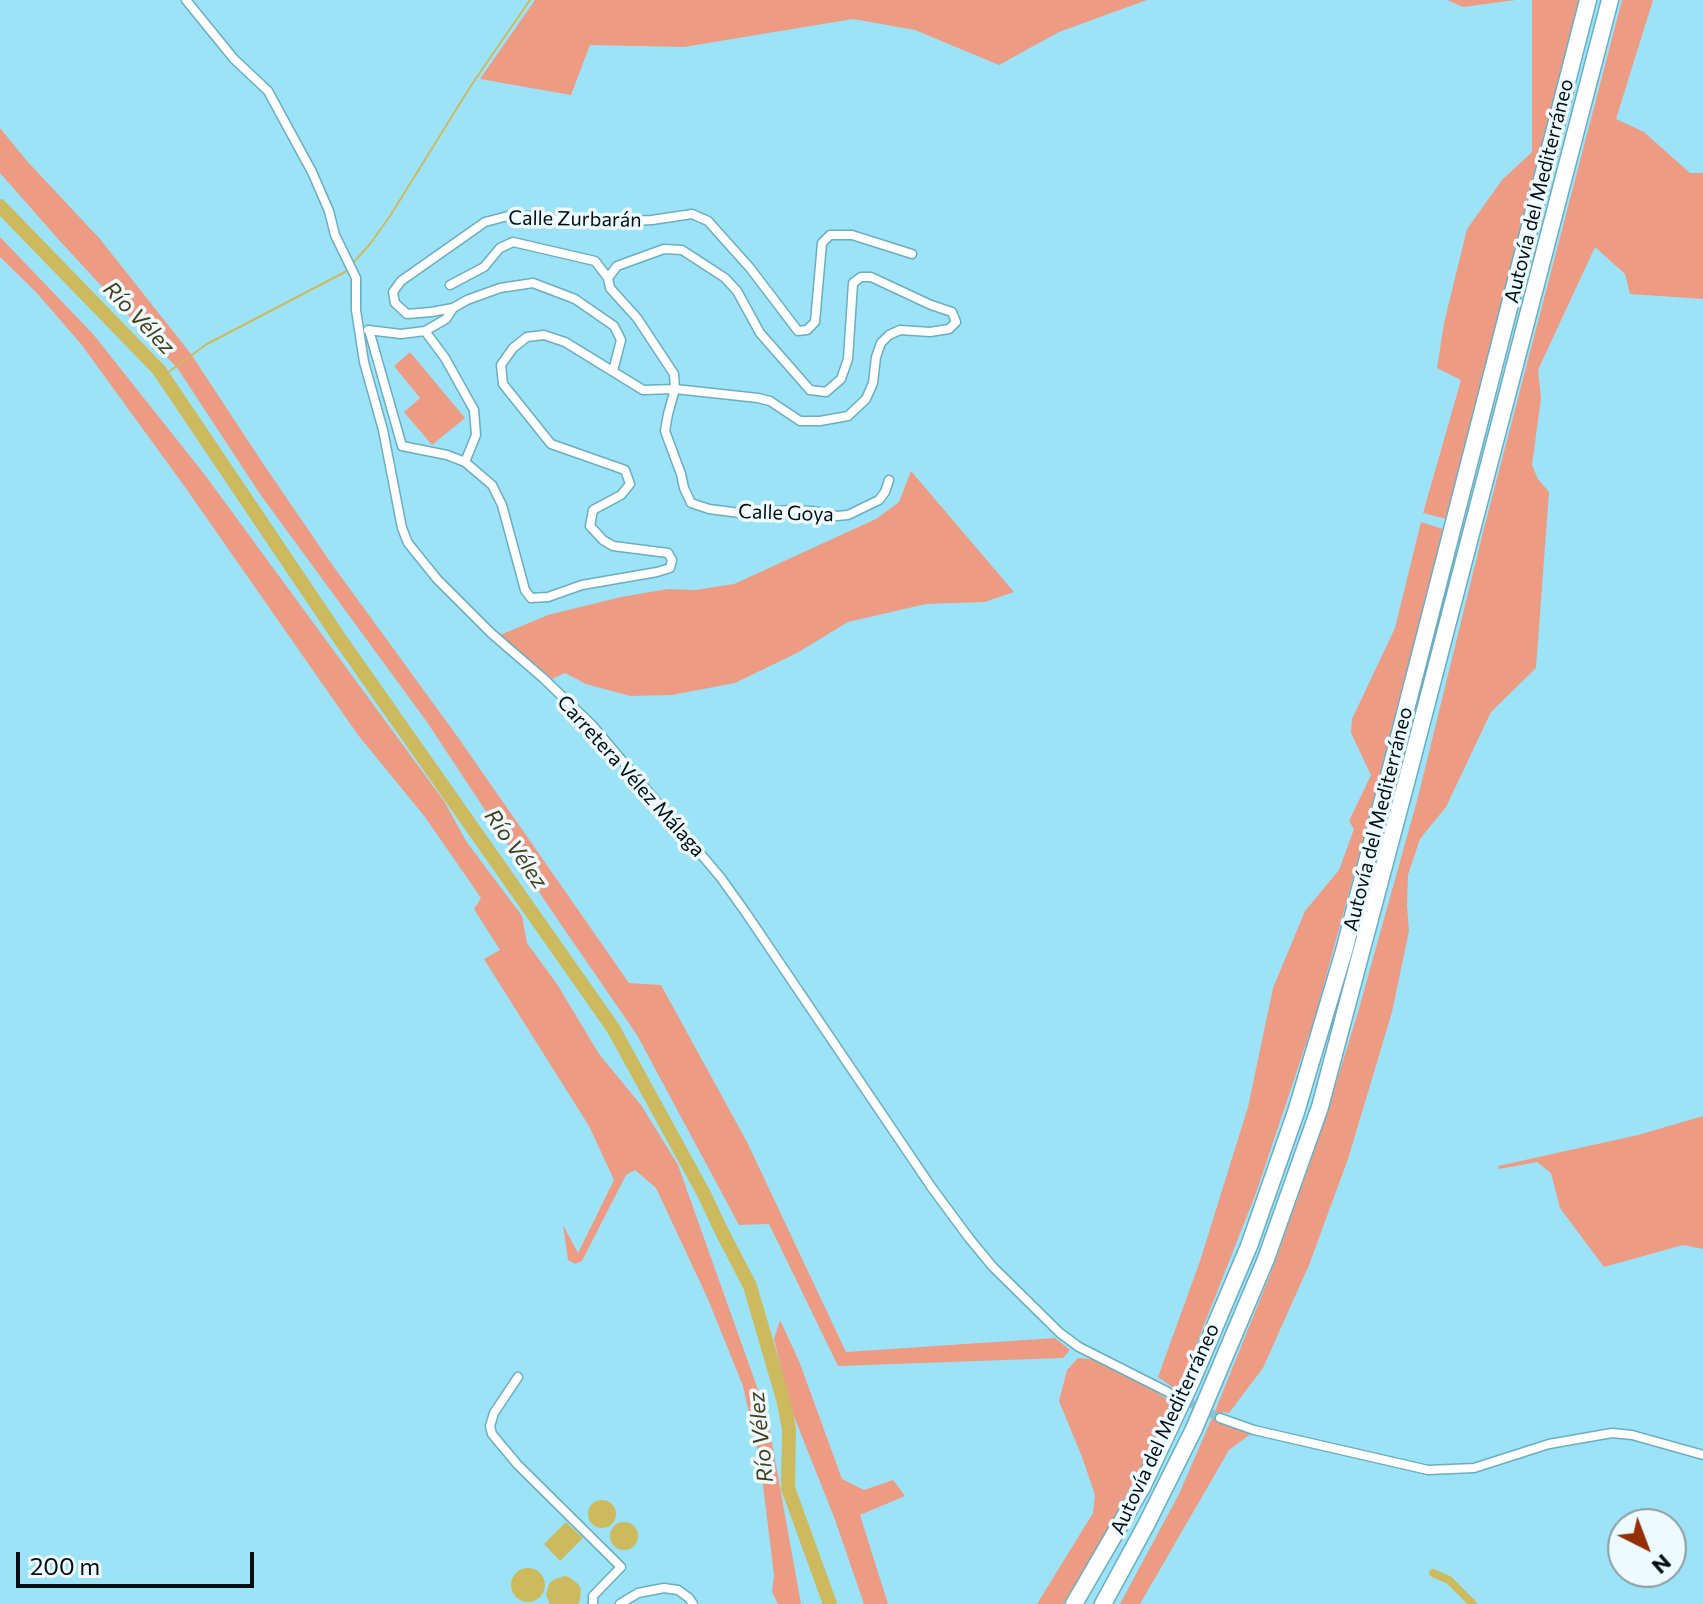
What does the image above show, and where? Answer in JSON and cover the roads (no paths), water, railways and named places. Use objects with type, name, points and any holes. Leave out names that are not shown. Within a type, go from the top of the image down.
[{"type":"highway","name":"Autovía del Mediterráneo","points":[[1074,1604],[1142,1487],[1193,1378],[1249,1246],[1296,1112],[1344,951],[1588,0]]},
{"type":"highway","name":"Autovía del Mediterráneo","points":[[1103,1604],[1194,1429],[1266,1259],[1320,1107],[1610,0]]},
{"type":"street","name":"Carretera Vélez Málaga","points":[[186,0],[234,59],[268,91],[312,172],[329,211],[335,235],[356,278],[358,329],[364,362],[408,543],[437,579],[502,644],[593,726],[721,878],[932,1188],[992,1266],[1060,1333],[1079,1347],[1168,1392]]},
{"type":"street","name":"Calle Zurbarán","points":[[613,371],[621,340],[614,326],[575,299],[557,291],[533,283],[500,288],[453,308],[407,314],[395,303],[393,292],[401,281],[485,222],[508,216],[579,223],[652,220],[692,214],[708,221],[750,268],[798,331],[807,330],[815,322],[822,243],[830,235],[852,235],[912,254]]},
{"type":"street","points":[[450,285],[484,267],[500,248],[513,242],[595,261],[608,278],[610,288],[637,318],[674,374],[675,389]]},
{"type":"street","points":[[369,330],[402,446],[465,462],[492,485],[502,505],[525,590],[531,598],[548,597],[582,585],[643,576],[670,568],[672,560],[668,553],[613,546],[590,526],[593,510],[621,495],[630,484],[625,470],[551,444],[503,384],[501,365],[513,348],[527,337],[544,335],[565,342],[643,390],[675,389],[770,401],[800,421],[820,421],[848,416],[866,399],[873,383],[881,343],[889,335],[900,330],[930,332],[949,329],[956,322],[952,312],[871,277],[861,277],[853,283],[848,359],[841,379],[826,392],[810,390],[760,333],[731,284],[682,250],[664,249],[617,266],[608,278]]},
{"type":"street","name":"Calle Zurbarán","points":[[425,331],[446,319],[453,308]]},
{"type":"street","points":[[358,329],[401,334],[425,331],[445,358],[474,410],[476,435],[465,462]]},
{"type":"street","name":"Calle Goya","points":[[675,389],[665,431],[691,503],[740,513],[801,510],[848,515],[879,500],[889,480]]},
{"type":"street","points":[[518,1377],[494,1413],[490,1426],[492,1434],[517,1464],[621,1567],[593,1596],[593,1604]]},
{"type":"street","points":[[1220,1418],[1254,1430],[1428,1470],[1474,1468],[1549,1444],[1612,1433],[1632,1435],[1703,1455]]},
{"type":"street","points":[[620,1604],[638,1593],[664,1588],[678,1590],[693,1604]]},
{"type":"waterway","points":[[352,264],[390,216],[472,84],[530,0]]},
{"type":"waterway","name":"Río Vélez","points":[[0,206],[159,370],[340,639],[613,1028],[703,1192],[750,1286],[789,1429],[788,1488],[830,1604]]},
{"type":"waterway","points":[[163,376],[207,344],[348,269]]},
{"type":"waterway","points":[[1433,1573],[1449,1580],[1473,1604]]},
{"type":"tunnel","points":[[1168,1392],[1220,1418]]}]
